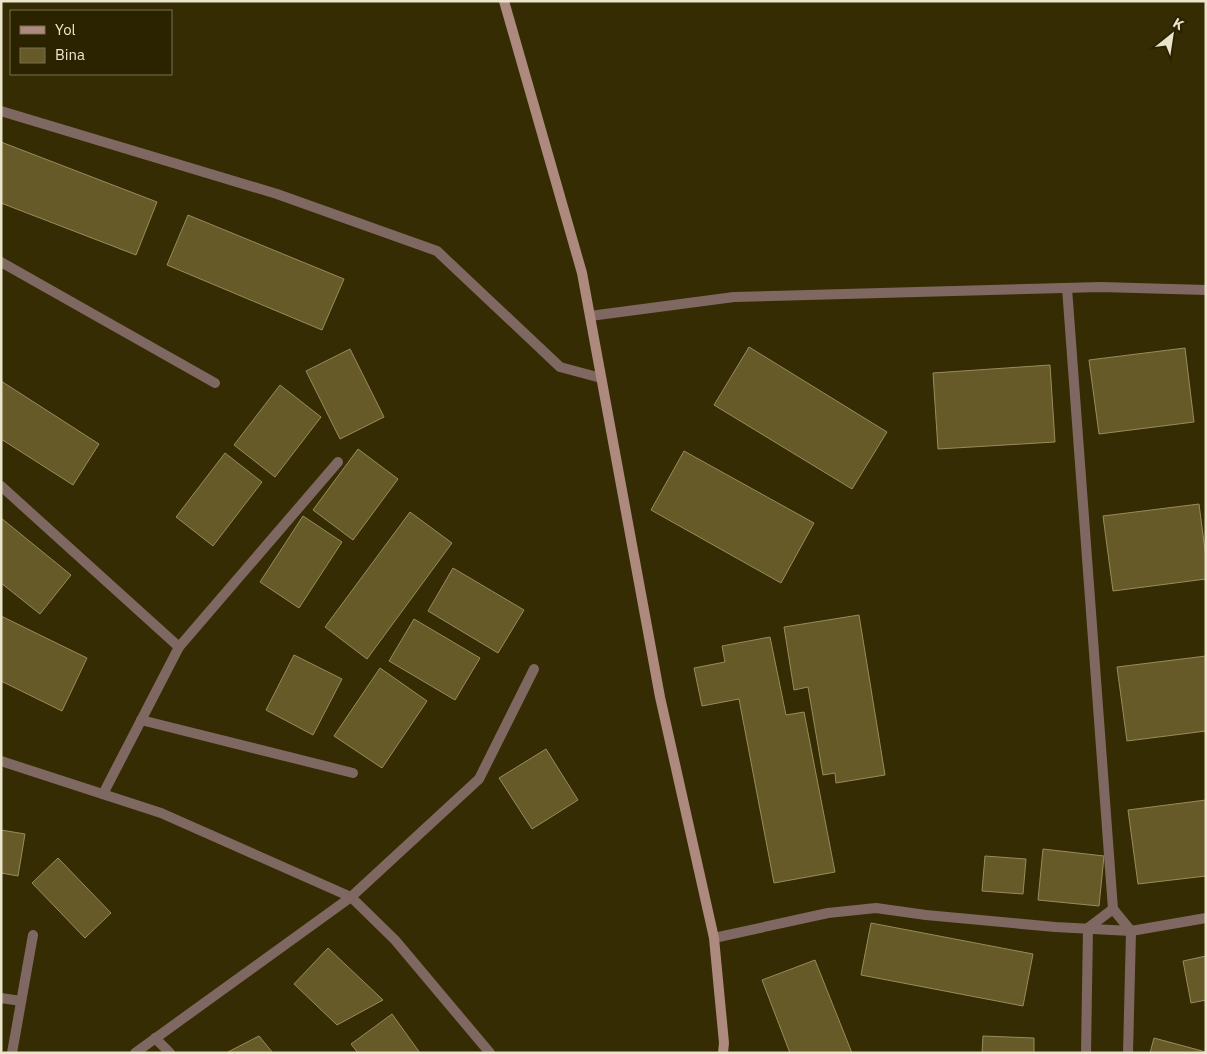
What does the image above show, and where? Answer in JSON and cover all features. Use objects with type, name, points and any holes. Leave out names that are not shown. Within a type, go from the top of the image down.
[{"type":"street","points":[[504,1],[582,272],[660,697],[714,938],[724,1043],[723,1053]]},
{"type":"street","points":[[1,111],[277,194],[437,251],[560,367],[601,378]]},
{"type":"street","points":[[1,262],[215,383]]},
{"type":"street","points":[[590,316],[734,297],[1101,287],[1206,290]]},
{"type":"street","points":[[1067,288],[1113,909],[1131,931],[1128,1053]]},
{"type":"street","points":[[103,794],[179,647],[338,462]]},
{"type":"street","points":[[1,486],[179,647]]},
{"type":"street","points":[[135,1053],[351,897],[479,779],[534,669]]},
{"type":"street","points":[[141,720],[353,773]]},
{"type":"street","points":[[1,761],[161,813],[351,897],[395,940],[490,1053]]},
{"type":"street","points":[[714,938],[828,913],[876,908],[936,916],[1055,927],[1131,931],[1206,918]]},
{"type":"street","points":[[1088,928],[1113,909]]},
{"type":"street","points":[[1086,1053],[1088,928]]},
{"type":"street","points":[[12,1053],[33,935]]},
{"type":"street","points":[[1,998],[21,1001]]},
{"type":"street","points":[[155,1038],[170,1053]]},
{"type":"building","points":[[1,142],[157,202],[136,255],[1,203]]},
{"type":"building","points":[[188,215],[344,279],[322,330],[167,265]]},
{"type":"building","points":[[749,347],[887,432],[852,489],[714,405]]},
{"type":"building","points":[[1185,348],[1194,422],[1099,434],[1089,360]]},
{"type":"building","points":[[350,349],[384,417],[340,439],[306,371]]},
{"type":"building","points":[[1050,365],[1055,442],[938,449],[933,373]]},
{"type":"building","points":[[1,381],[99,444],[73,485],[1,439]]},
{"type":"building","points":[[280,385],[321,417],[275,477],[234,445]]},
{"type":"building","points":[[358,449],[398,479],[353,540],[313,510]]},
{"type":"building","points":[[684,451],[814,523],[781,583],[651,510]]},
{"type":"building","points":[[225,453],[262,482],[213,546],[176,517]]},
{"type":"building","points":[[1199,504],[1206,558],[1206,579],[1113,591],[1103,516]]},
{"type":"building","points":[[410,512],[452,543],[367,659],[325,627]]},
{"type":"building","points":[[303,516],[342,542],[299,608],[260,582]]},
{"type":"building","points":[[1,518],[71,575],[40,614],[1,583]]},
{"type":"building","points":[[453,568],[524,610],[498,653],[428,611]]},
{"type":"building","points":[[859,615],[885,775],[836,783],[835,773],[823,775],[808,687],[794,690],[784,627]]},
{"type":"building","points":[[1,616],[87,658],[62,711],[1,681]]},
{"type":"building","points":[[414,619],[480,658],[455,700],[389,661]]},
{"type":"building","points":[[770,637],[786,715],[804,712],[835,872],[774,883],[739,699],[702,706],[694,668],[725,662],[722,646]]},
{"type":"building","points":[[294,655],[342,679],[313,735],[266,710]]},
{"type":"building","points":[[1206,656],[1206,731],[1127,741],[1117,667]]},
{"type":"building","points":[[380,668],[427,701],[382,768],[334,736]]},
{"type":"building","points":[[546,749],[578,800],[532,829],[499,778]]},
{"type":"building","points":[[1206,800],[1206,876],[1138,884],[1128,810]]},
{"type":"building","points":[[1,830],[25,834],[18,876],[1,873]]},
{"type":"building","points":[[1043,849],[1104,856],[1099,906],[1038,900]]},
{"type":"building","points":[[985,856],[1026,859],[1023,894],[982,891]]},
{"type":"building","points":[[58,858],[111,913],[85,938],[32,883]]},
{"type":"building","points":[[871,923],[1033,954],[1023,1006],[861,975]]},
{"type":"building","points":[[328,948],[383,1000],[337,1025],[294,984]]},
{"type":"building","points":[[1206,956],[1206,1000],[1191,1003],[1183,961]]},
{"type":"building","points":[[815,960],[852,1053],[790,1053],[762,980]]},
{"type":"building","points":[[392,1014],[420,1053],[358,1053],[351,1044]]},
{"type":"building","points":[[259,1036],[273,1053],[226,1053]]},
{"type":"building","points":[[983,1036],[1034,1038],[1034,1053],[982,1053]]},
{"type":"building","points":[[1154,1038],[1206,1052],[1206,1053],[1150,1053]]}]
